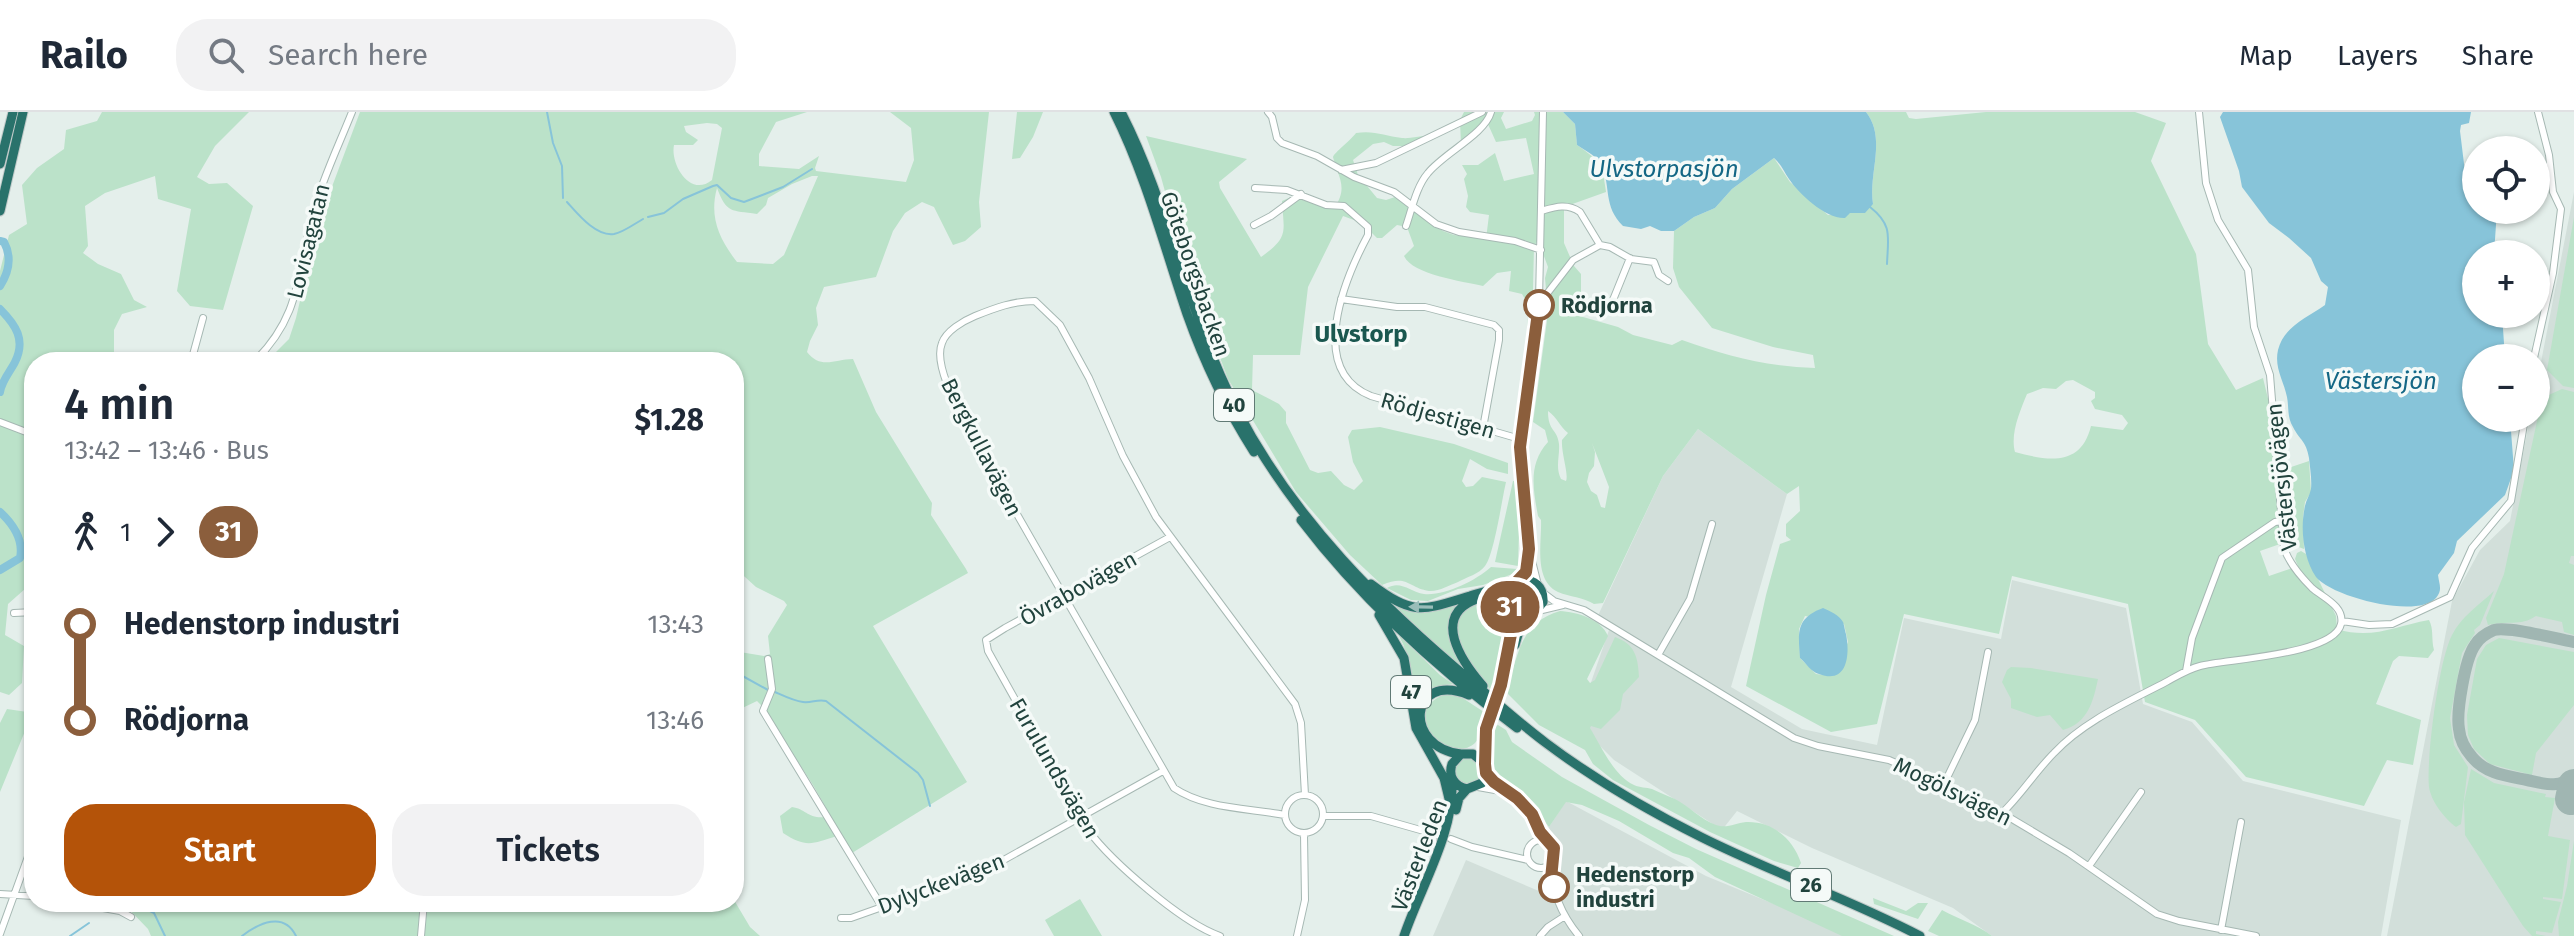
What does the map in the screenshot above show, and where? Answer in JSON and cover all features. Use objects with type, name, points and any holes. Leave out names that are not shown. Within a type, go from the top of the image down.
[{"type":"highway","name":"Göteborgsbacken","points":[[1114,112],[1145,183],[1196,337],[1230,412],[1300,520],[1367,596]]},
{"type":"highway","name":"Göteborgsbacken","points":[[1121,112],[1153,187],[1203,337],[1237,411],[1290,496],[1344,561]]},
{"type":"highway","points":[[0,164],[19,113]]},
{"type":"highway","points":[[0,209],[19,113]]},
{"type":"highway","name":"40","points":[[1344,561],[1407,625],[1502,707]]},
{"type":"highway","points":[[1344,561],[1390,599],[1415,608],[1447,604],[1517,581],[1529,580],[1540,588],[1543,602],[1518,631],[1513,653],[1477,747],[1454,760],[1451,773],[1460,787],[1472,788],[1482,783],[1486,768],[1487,725]]},
{"type":"highway","points":[[1501,685],[1512,629],[1508,591],[1517,581]]},
{"type":"highway","name":"40","points":[[1367,596],[1480,700]]},
{"type":"highway","name":"47","points":[[1367,596],[1404,658],[1414,720],[1420,736],[1429,751],[1451,773]]},
{"type":"highway","name":"26","points":[[1510,608],[1497,597],[1478,598],[1462,608],[1453,628],[1458,652],[1502,707],[1570,760],[1660,815],[1712,842],[1920,936]]},
{"type":"highway","points":[[1510,608],[1516,614],[1533,613]]},
{"type":"highway","name":"26","points":[[1486,768],[1477,755],[1444,751],[1428,739],[1420,721],[1421,707],[1427,697],[1444,689],[1459,691],[1480,700],[1570,767],[1658,819],[1733,857],[1911,936]]},
{"type":"highway","points":[[1429,751],[1444,778],[1451,807]]},
{"type":"highway","name":"Västerleden","points":[[1405,936],[1447,825],[1451,807],[1451,773]]},
{"type":"highway","name":"Västerleden","points":[[1405,936],[1459,798],[1472,788]]},
{"type":"street","points":[[1268,112],[1277,138],[1282,143],[1394,192],[1436,224],[1541,250]]},
{"type":"street","points":[[1341,170],[1376,163],[1482,112]]},
{"type":"street","points":[[1406,226],[1429,171],[1481,129],[1491,112]]},
{"type":"street","points":[[1540,588],[1529,549],[1520,439],[1539,301],[1543,112]]},
{"type":"street","name":"Västersjövägen","points":[[2199,112],[2206,183],[2218,220],[2248,270],[2254,327],[2270,375],[2284,548],[2292,564],[2314,589],[2334,605],[2342,621]]},
{"type":"street","points":[[2537,344],[2553,273],[2561,209],[2553,192],[2549,155],[2538,112]]},
{"type":"street","name":"Lovisagatan","points":[[264,352],[273,343],[290,313],[318,195],[349,113]]},
{"type":"street","points":[[1255,188],[1301,194]]},
{"type":"street","points":[[1254,225],[1301,194]]},
{"type":"street","name":"Rödjestigen","points":[[1301,194],[1326,205],[1344,206],[1368,227],[1368,235],[1347,277],[1341,299],[1337,356],[1344,374],[1356,388],[1371,396],[1520,439]]},
{"type":"street","points":[[1541,211],[1560,206],[1575,208],[1600,245]]},
{"type":"street","points":[[1539,301],[1544,301],[1573,260],[1600,245],[1630,258],[1654,262],[1659,275],[1668,281]]},
{"type":"street","points":[[1613,300],[1630,258]]},
{"type":"street","points":[[1341,299],[1397,307],[1425,307],[1494,325],[1499,330],[1499,340],[1483,428]]},
{"type":"street","name":"Bergkullavägen","points":[[1285,815],[1209,803],[1184,795],[1174,788],[975,441],[940,361],[941,343],[951,331],[969,318],[1019,301],[1035,301],[1060,325],[1156,517],[1295,704],[1301,723],[1305,795]]},
{"type":"street","points":[[194,352],[203,318]]},
{"type":"street","points":[[0,422],[24,431]]},
{"type":"street","points":[[2002,813],[2066,741],[2117,707],[2186,671],[2312,645],[2333,636],[2342,621],[2392,624],[2450,597],[2472,548],[2511,501],[2523,432]]},
{"type":"street","points":[[2186,671],[2192,638],[2222,558],[2275,522],[2282,521]]},
{"type":"street","points":[[1658,655],[1690,599],[1712,524]]},
{"type":"street","name":"Övrabovägen","points":[[986,640],[1170,537]]},
{"type":"street","points":[[1517,581],[1526,572],[1529,549]]},
{"type":"street","name":"Mogölsvägen","points":[[1540,588],[1546,597],[1584,610],[1794,738],[1889,760],[1944,784],[2002,813],[2089,866],[2157,914],[2256,936]]},
{"type":"street","points":[[1533,613],[1563,605]]},
{"type":"street","points":[[14,613],[24,612]]},
{"type":"street","name":"Furulundsvägen","points":[[986,640],[988,651],[1102,848],[1175,909],[1220,936]]},
{"type":"street","points":[[1944,784],[1975,720],[1988,652]]},
{"type":"street","points":[[768,659],[772,689],[763,711],[883,908]]},
{"type":"street","points":[[1486,768],[1532,814],[1555,853],[1551,879],[1565,916],[1579,936]]},
{"type":"street","name":"Dylyckevägen","points":[[841,918],[883,908],[984,871],[1163,771]]},
{"type":"street","points":[[1472,788],[1509,793]]},
{"type":"street","points":[[2089,866],[2141,792]]},
{"type":"street","points":[[1305,795],[1319,802],[1324,816],[1317,829],[1304,834],[1295,831],[1285,815],[1289,803],[1305,795]]},
{"type":"street","points":[[1324,816],[1371,816],[1438,835]]},
{"type":"street","points":[[2221,930],[2241,822]]},
{"type":"street","points":[[1519,857],[1540,832]]},
{"type":"street","points":[[1297,936],[1305,900],[1304,834]]},
{"type":"street","points":[[1451,839],[1501,855],[1519,857],[1540,868],[1552,862]]},
{"type":"street","points":[[1534,842],[1542,840],[1549,843]]},
{"type":"street","points":[[1528,848],[1528,860]]},
{"type":"street","points":[[1540,868],[1551,879]]},
{"type":"street","points":[[0,934],[24,869]]},
{"type":"street","points":[[0,894],[24,894]]},
{"type":"street","points":[[120,912],[131,917]]},
{"type":"street","points":[[421,936],[423,912]]},
{"type":"street","points":[[1540,936],[1565,916]]},
{"type":"shaded area","points":[[2574,192],[2574,936],[2387,936],[2452,601],[2480,550],[2510,521],[2527,432],[2550,432],[2550,344],[2545,344]]},
{"type":"shaded area","points":[[1698,429],[1787,494],[1731,687],[1802,729],[1877,745],[1904,618],[2001,639],[2012,580],[2126,608],[2143,704],[2192,722],[2243,781],[2401,820],[2381,936],[1992,936],[1953,908],[1812,848],[1737,811],[1722,830],[1614,760],[1596,742],[1586,721],[1587,694],[1609,630],[1595,622],[1663,476]]},
{"type":"shaded area","points":[[1566,801],[1706,876],[1851,936],[1433,936],[1466,860],[1546,894],[1560,886],[1549,827]]},
{"type":"green space","points":[[102,112],[249,112],[215,146],[197,177],[209,184],[227,183],[253,206],[223,310],[190,306],[177,291],[191,209],[158,199],[155,176],[105,193],[85,206],[88,246],[83,253],[121,274],[134,300],[147,307],[122,314],[114,330],[114,352],[24,352],[24,590],[8,604],[5,635],[24,646],[22,683],[9,695],[0,692],[0,271],[9,235],[27,224],[22,185],[37,168],[64,149],[66,130],[97,121]]},
{"type":"green space","points":[[360,112],[807,112],[776,122],[759,154],[759,166],[799,169],[819,156],[816,171],[906,182],[914,160],[911,128],[890,112],[989,112],[979,202],[981,227],[965,241],[953,245],[934,207],[922,202],[905,213],[893,231],[876,277],[824,287],[816,308],[818,325],[807,352],[823,362],[853,359],[876,412],[932,503],[931,515],[968,573],[873,626],[967,782],[852,853],[762,706],[757,701],[744,707],[744,653],[770,654],[768,636],[787,605],[744,576],[744,352],[276,352],[289,339],[318,224]],"holes":[[[717,124],[722,128],[712,180],[696,185],[689,182],[678,169],[674,145],[693,145],[698,140],[686,132],[684,126]],[[818,176],[784,255],[773,264],[737,262],[717,227],[714,209],[717,188],[727,207],[757,214],[768,198],[792,184]]]},
{"type":"green space","points":[[1017,112],[1043,112],[1020,158],[1012,159]]},
{"type":"green space","points":[[1464,112],[1504,112],[1501,118],[1506,129],[1532,121],[1534,112],[1563,112],[1575,124],[1577,145],[1599,164],[1606,192],[1564,207],[1564,243],[1581,274],[1576,315],[1672,345],[1682,340],[1748,360],[1815,368],[1813,355],[1773,347],[1712,328],[1679,287],[1673,268],[1674,231],[1694,217],[1715,208],[1732,189],[1774,158],[1790,182],[1828,215],[1850,213],[1873,204],[1876,145],[1872,122],[1866,112],[1906,112],[1909,118],[1916,119],[1986,112],[2135,112],[2166,123],[2151,161],[2196,254],[2208,344],[2236,390],[2263,378],[2285,469],[2309,461],[2311,492],[2305,502],[2303,517],[2304,549],[2296,546],[2292,526],[2281,523],[2280,544],[2260,551],[2269,576],[2298,566],[2295,559],[2301,551],[2306,554],[2336,616],[2337,629],[2373,633],[2429,620],[2431,623],[2434,650],[2428,658],[2399,656],[2393,661],[2376,704],[2421,720],[2413,765],[2387,760],[2364,806],[2246,777],[2195,720],[2145,702],[2128,604],[2012,576],[1999,634],[1904,614],[1877,724],[1831,732],[1746,686],[1780,544],[1791,540],[1786,536],[1786,524],[1800,511],[1799,486],[1787,494],[1698,429],[1663,476],[1603,603],[1594,604],[1558,592],[1550,586],[1542,570],[1541,520],[1534,487],[1537,459],[1548,442],[1545,430],[1533,422],[1548,313],[1545,278],[1548,267],[1538,240],[1534,247],[1532,331],[1529,332],[1529,306],[1522,294],[1509,291],[1511,271],[1497,273],[1483,286],[1427,273],[1409,263],[1404,256],[1414,246],[1407,227],[1397,225],[1382,238],[1377,238],[1362,223],[1343,216],[1308,287],[1300,355],[1253,355],[1252,390],[1279,404],[1286,412],[1286,423],[1310,470],[1318,473],[1331,471],[1344,485],[1354,490],[1363,481],[1353,462],[1348,437],[1352,430],[1380,427],[1454,444],[1508,463],[1508,474],[1487,469],[1470,459],[1462,481],[1466,487],[1473,486],[1482,477],[1506,482],[1492,551],[1482,569],[1436,590],[1429,591],[1403,581],[1382,585],[1350,555],[1296,492],[1228,379],[1185,264],[1146,136],[1247,159],[1219,182],[1261,257],[1283,234],[1282,201],[1291,197],[1334,208],[1342,189],[1333,157],[1356,133],[1362,132],[1402,138],[1435,137],[1403,146],[1384,142],[1373,144],[1353,160],[1358,175],[1377,198],[1386,200],[1395,197],[1443,231],[1486,239],[1489,215],[1470,212],[1466,207],[1468,196],[1464,179],[1467,174],[1462,165],[1478,165],[1495,153],[1504,181],[1534,174],[1526,138],[1496,142],[1487,122],[1461,146],[1460,120]],"holes":[[[2073,380],[2095,392],[2095,398],[2091,401],[2095,409],[2122,415],[2128,423],[2123,430],[2091,426],[2080,449],[2062,458],[2039,458],[2015,452],[2015,430],[2027,394],[2043,388],[2056,389]],[[1548,411],[1568,433],[1562,440],[1566,481],[1559,475],[1559,444]],[[1592,443],[1609,487],[1605,508],[1601,507],[1587,482],[1594,466]],[[1805,616],[1844,624],[1848,642],[1833,676],[1816,674],[1800,658],[1799,629]]]},
{"type":"green space","points":[[2574,217],[2574,388],[2563,386],[2550,373],[2550,353]]},
{"type":"green space","points":[[2562,389],[2574,392],[2574,556],[2571,556],[2569,563],[2574,565],[2574,635],[2564,632],[2562,622],[2536,616],[2524,621],[2488,625],[2486,618],[2504,574],[2535,432],[2550,432],[2550,394]]},
{"type":"green space","points":[[1513,481],[1520,498],[1518,566],[1495,562]]},
{"type":"green space","points":[[1491,567],[1517,569],[1515,573],[1483,585],[1458,589],[1428,601],[1411,600],[1387,588],[1397,585],[1424,594],[1441,593],[1468,582]]},
{"type":"green space","points":[[1524,582],[1534,587],[1539,597],[1534,607],[1524,612],[1514,607],[1509,597],[1514,587]]},
{"type":"green space","points":[[2494,591],[2480,625],[2462,653],[2450,718],[2454,745],[2468,767],[2461,824],[2456,827],[2439,809],[2429,787],[2434,710],[2452,635],[2460,622]]},
{"type":"green space","points":[[1491,599],[1503,605],[1509,622],[1507,647],[1494,693],[1469,662],[1457,636],[1461,613],[1472,604]]},
{"type":"green space","points":[[1465,601],[1450,627],[1471,676],[1392,605],[1429,610]]},
{"type":"green space","points":[[1560,611],[1588,618],[1600,625],[1608,636],[1587,679],[1590,683],[1595,680],[1615,637],[1627,643],[1636,657],[1639,677],[1623,694],[1620,710],[1601,729],[1590,728],[1620,775],[1634,785],[1675,799],[1716,825],[1756,822],[1773,828],[1793,846],[1801,863],[1798,868],[1774,861],[1710,832],[1613,780],[1593,764],[1585,750],[1539,725],[1508,694],[1506,691],[1518,653],[1528,632],[1546,616]]},
{"type":"green space","points":[[1398,634],[1453,684],[1431,689],[1416,706],[1404,646]]},
{"type":"green space","points":[[2499,638],[2574,652],[2574,705],[2536,753],[2532,775],[2490,764],[2474,749],[2468,735],[2467,715],[2477,659],[2486,645]]},
{"type":"green space","points":[[2011,667],[2098,679],[2084,717],[2063,730],[2050,715],[2037,717],[2011,708],[2011,699],[2002,682]]},
{"type":"green space","points":[[1447,693],[1458,695],[1487,714],[1477,740],[1464,749],[1440,744],[1425,725],[1425,713],[1431,702]]},
{"type":"green space","points":[[7,709],[24,712],[24,734],[0,792],[0,723]]},
{"type":"green space","points":[[1498,725],[1506,730],[1512,742],[1562,777],[1649,825],[1696,849],[1894,936],[1842,936],[1715,877],[1689,858],[1673,853],[1619,821],[1582,805],[1566,802],[1549,827],[1526,798],[1498,780],[1491,747],[1493,727]]},
{"type":"green space","points":[[1468,757],[1478,761],[1482,771],[1478,781],[1468,785],[1458,781],[1454,771],[1458,761]]},
{"type":"green space","points":[[2471,769],[2494,783],[2555,798],[2548,836],[2570,840],[2562,899],[2543,897],[2561,902],[2552,933],[2536,931],[2536,934],[2546,936],[2532,936],[2523,926],[2465,835],[2464,802]]},
{"type":"green space","points":[[792,807],[815,817],[826,817],[837,836],[809,843],[783,833],[780,816]]},
{"type":"green space","points":[[2574,841],[2574,936],[2559,936],[2558,922]]},
{"type":"green space","points":[[1873,898],[1906,911],[1918,903],[1928,903],[1918,919],[1874,904]]},
{"type":"green space","points":[[1080,899],[1102,936],[1054,936],[1045,920]]},
{"type":"green space","points":[[1942,910],[1992,936],[1939,936],[1928,931]]},
{"type":"green space","points":[[132,912],[741,912],[760,936],[151,936]]},
{"type":"water","name":"Ulvstorpasjön","points":[[1563,112],[1866,112],[1872,122],[1876,145],[1873,204],[1865,213],[1850,213],[1845,218],[1830,214],[1799,192],[1774,158],[1732,189],[1715,208],[1694,217],[1674,231],[1661,231],[1650,226],[1641,229],[1623,226],[1610,204],[1602,166],[1577,145],[1575,124]]},
{"type":"water","name":"Västersjön","points":[[2223,112],[2471,112],[2469,123],[2461,125],[2460,131],[2462,224],[2496,224],[2495,240],[2462,240],[2462,328],[2503,328],[2504,344],[2462,344],[2462,432],[2511,432],[2514,470],[2505,495],[2457,541],[2454,553],[2438,575],[2438,595],[2426,604],[2394,606],[2339,592],[2316,577],[2308,561],[2303,524],[2311,489],[2309,458],[2290,420],[2277,357],[2285,335],[2325,305],[2328,287],[2321,281],[2311,258],[2269,223],[2242,187],[2220,117]]},
{"type":"water","points":[[1823,608],[1841,620],[1847,642],[1845,666],[1836,675],[1829,676],[1814,671],[1800,658],[1803,621]]},
{"type":"waterway","points":[[547,112],[553,143],[562,166],[563,198]]},
{"type":"waterway","points":[[648,217],[664,213],[683,199],[717,185],[731,198],[744,202],[783,187],[812,169]]},
{"type":"waterway","points":[[567,202],[588,223],[607,234],[621,232],[643,219]]},
{"type":"waterway","points":[[1870,207],[1886,226],[1887,264]]},
{"type":"waterway","points":[[0,241],[4,242],[9,259],[0,286]]},
{"type":"waterway","points":[[0,309],[15,327],[20,347],[0,392]]},
{"type":"waterway","points":[[0,512],[16,532],[21,551],[20,558],[0,570]]},
{"type":"waterway","points":[[744,677],[768,690]]},
{"type":"waterway","points":[[775,692],[800,701],[826,701],[918,773],[930,806]]},
{"type":"waterway","points":[[152,912],[165,936]]},
{"type":"waterway","points":[[242,936],[271,922],[285,924],[296,936]]},
{"type":"waterway","points":[[70,936],[89,923]]},
{"type":"taxiway","points":[[2574,642],[2501,629],[2486,634],[2471,652],[2462,686],[2458,721],[2460,737],[2467,751],[2490,771],[2552,784],[2563,783],[2574,776]]},
{"type":"runway","points":[[2571,799],[2574,785]]},
{"type":"bus line","name":"31","points":[[1539,305],[1520,439],[1529,549],[1526,572],[1508,591],[1507,602],[1512,610],[1511,639],[1501,685],[1486,729],[1484,749],[1486,773],[1526,807],[1540,832],[1554,848],[1551,879],[1554,887]]},
{"type":"place","name":"Rödjorna","points":[[1539,305]]},
{"type":"place","name":"Hedenstorp industri","points":[[1554,887]]},
{"type":"district","name":"Ulvstorp","points":[[1361,334]]}]
